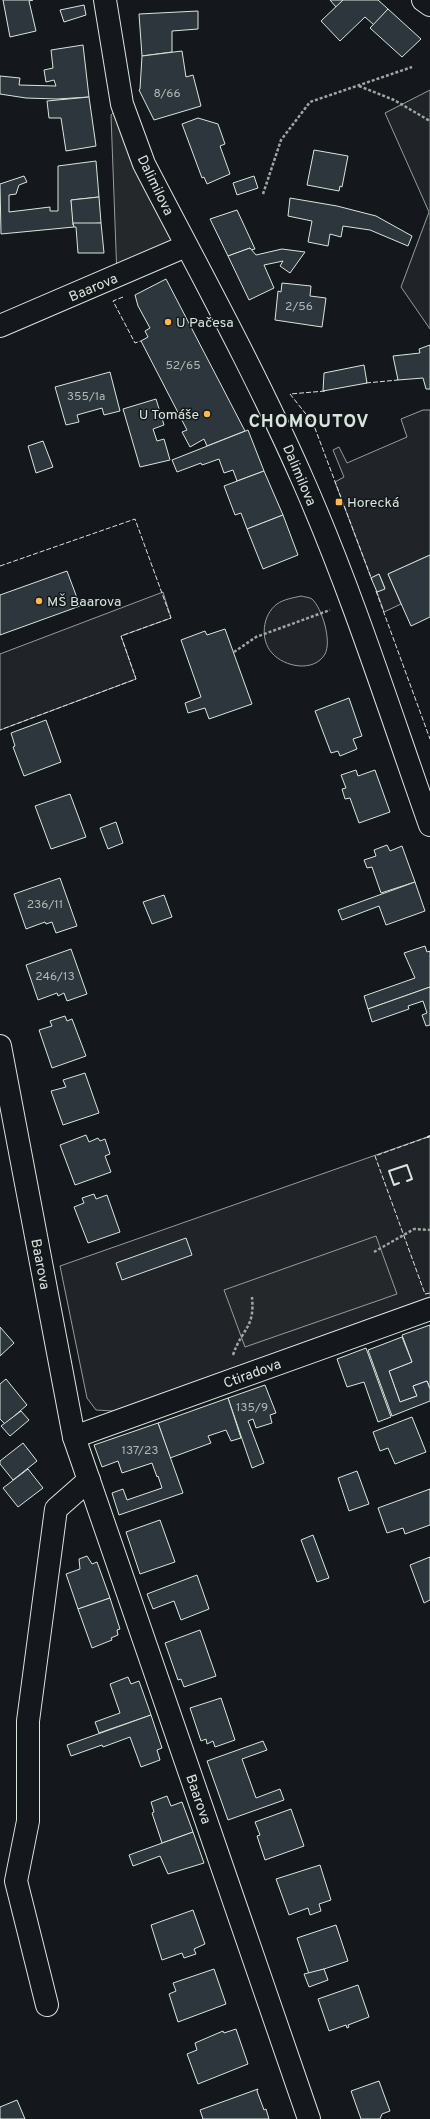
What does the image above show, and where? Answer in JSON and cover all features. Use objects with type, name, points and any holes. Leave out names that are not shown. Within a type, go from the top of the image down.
[{"type":"street","name":"Dalimilova","points":[[105,0],[115,74],[129,127],[144,164],[252,372],[290,450],[350,602],[430,825]]},
{"type":"street","points":[[423,0],[430,5]]},
{"type":"street","name":"Baarova","points":[[0,326],[186,246]]},
{"type":"street","name":"Baarova","points":[[0,1046],[74,1437],[309,2119]]},
{"type":"street","name":"Ctiradova","points":[[74,1437],[430,1309]]},
{"type":"street","points":[[47,2005],[16,1881],[28,1821],[28,1721],[56,1509],[89,1480]]},
{"type":"path","points":[[263,194],[281,140],[310,102],[412,67]]},
{"type":"path","points":[[359,86],[394,100],[430,121]]},
{"type":"path","points":[[234,652],[256,637],[350,602]]},
{"type":"path","points":[[374,1252],[414,1229],[430,1230]]},
{"type":"path","points":[[224,1383],[237,1344],[249,1326],[254,1314],[252,1297]]},
{"type":"shaded area","points":[[430,90],[430,329],[401,287],[429,212],[385,113]]},
{"type":"shaded area","points":[[122,104],[186,246],[117,277],[111,115]]},
{"type":"shaded area","points":[[423,410],[430,410],[430,555],[388,574],[401,604],[384,612],[377,592],[385,588],[379,574],[371,578],[335,482],[344,477],[333,450],[339,447],[347,463],[407,437],[401,419]]},
{"type":"shaded area","points":[[163,592],[171,618],[121,636],[136,679],[0,730],[0,654]]},
{"type":"shaded area","points":[[301,596],[311,598],[316,603],[327,633],[327,648],[325,654],[314,664],[307,666],[291,664],[277,658],[268,648],[264,635],[264,628],[268,614],[272,609],[283,601]]},
{"type":"shaded area","points":[[430,1136],[430,1297],[113,1411],[96,1410],[87,1398],[60,1266]]},
{"type":"shaded area","points":[[376,1236],[397,1294],[245,1347],[224,1290]]},
{"type":"building","points":[[3,0],[33,0],[29,1],[36,31],[10,37]]},
{"type":"building","points":[[330,0],[343,0],[336,7]]},
{"type":"building","points":[[343,0],[378,0],[388,9],[374,25],[365,17],[340,41],[321,21]]},
{"type":"building","points":[[84,5],[86,15],[64,22],[60,10]]},
{"type":"building","points":[[388,9],[421,39],[402,57],[370,28]]},
{"type":"building","points":[[198,11],[198,29],[172,31],[172,52],[142,56],[139,14]]},
{"type":"building","points":[[83,45],[89,97],[57,99],[26,98],[0,94],[0,76],[20,78],[19,85],[56,86],[54,80],[46,82],[44,70],[53,68],[51,50]]},
{"type":"building","points":[[182,51],[186,77],[193,75],[201,106],[154,120],[139,90],[142,56]]},
{"type":"building","points":[[89,97],[96,146],[66,151],[61,118],[49,118],[47,101]]},
{"type":"building","points":[[198,118],[218,124],[225,144],[220,146],[230,174],[207,184],[204,177],[202,178],[182,124]]},
{"type":"building","points":[[314,150],[348,156],[342,187],[340,186],[339,191],[307,185]]},
{"type":"building","points":[[96,161],[99,197],[71,200],[74,227],[1,234],[0,184],[24,176],[27,182],[19,185],[16,194],[9,195],[9,212],[50,207],[50,211],[58,211],[58,166]]},
{"type":"building","points":[[254,176],[258,188],[237,195],[233,183]]},
{"type":"building","points":[[99,197],[101,223],[73,225],[71,200]]},
{"type":"building","points":[[290,198],[337,206],[376,216],[412,236],[408,246],[370,230],[343,226],[341,237],[330,234],[328,246],[308,242],[312,221],[288,216]]},
{"type":"building","points":[[237,210],[255,249],[251,250],[250,248],[228,256],[210,219]]},
{"type":"building","points":[[73,223],[101,223],[104,253],[78,253],[76,227],[74,227]]},
{"type":"building","points":[[250,248],[256,255],[282,249],[305,252],[290,273],[280,266],[283,261],[264,265],[274,288],[249,300],[228,256]]},
{"type":"building","points":[[166,279],[245,431],[207,446],[204,439],[190,447],[182,432],[187,430],[141,341],[148,337],[145,331],[150,328],[138,306],[135,295]]},
{"type":"building","points":[[282,283],[311,286],[310,296],[326,298],[322,327],[275,320],[278,291],[281,292]]},
{"type":"building","points":[[430,345],[430,389],[426,389],[423,378],[398,380],[393,356],[420,353],[419,349]]},
{"type":"building","points":[[364,365],[367,383],[323,391],[324,373]]},
{"type":"building","points":[[110,372],[120,411],[104,415],[102,408],[77,415],[79,422],[66,425],[55,387]]},
{"type":"building","points":[[156,399],[164,425],[153,429],[157,441],[164,439],[170,460],[140,467],[123,409]]},
{"type":"building","points":[[248,430],[264,471],[237,481],[233,470],[224,473],[219,459],[202,465],[201,463],[177,472],[172,460]]},
{"type":"building","points":[[43,441],[53,467],[36,473],[28,446]]},
{"type":"building","points":[[264,471],[283,515],[247,529],[241,513],[235,515],[224,486]]},
{"type":"building","points":[[283,515],[298,555],[263,569],[247,529]]},
{"type":"building","points":[[430,555],[430,617],[411,626],[388,574]]},
{"type":"building","name":"MŠ Baarova","points":[[67,571],[80,606],[0,635],[0,595]]},
{"type":"building","points":[[379,574],[385,589],[377,592],[371,578]]},
{"type":"building","points":[[225,629],[252,704],[209,719],[205,708],[188,713],[185,703],[201,697],[181,640],[205,631],[207,635]]},
{"type":"building","points":[[349,698],[362,736],[353,739],[357,749],[340,756],[338,751],[331,753],[315,711]]},
{"type":"building","points":[[46,720],[61,762],[24,776],[13,747],[15,746],[11,733]]},
{"type":"building","points":[[356,770],[358,776],[375,770],[390,812],[359,823],[350,798],[345,799],[342,789],[346,788],[341,775]]},
{"type":"building","points":[[70,794],[86,837],[51,849],[35,806]]},
{"type":"building","points":[[116,822],[123,843],[108,849],[100,828]]},
{"type":"building","points":[[387,845],[390,851],[402,846],[415,882],[381,893],[372,867],[367,868],[364,860],[376,856],[374,850]]},
{"type":"building","points":[[60,878],[77,926],[56,933],[52,922],[46,924],[45,922],[26,929],[14,894]]},
{"type":"building","points":[[415,882],[425,911],[386,925],[379,906],[342,920],[338,910]]},
{"type":"building","points":[[164,895],[172,917],[152,924],[143,902]]},
{"type":"building","points":[[425,946],[427,952],[430,951],[430,987],[368,1009],[364,996],[415,978],[404,953]]},
{"type":"building","points":[[71,949],[87,994],[67,1001],[64,993],[58,996],[57,993],[38,1000],[26,965]]},
{"type":"building","points":[[430,987],[430,1025],[426,1026],[422,1015],[427,1013],[423,1001],[408,1006],[409,1009],[372,1022],[368,1009]]},
{"type":"building","points":[[65,1016],[67,1021],[72,1019],[86,1056],[52,1068],[39,1030],[52,1026],[50,1021]]},
{"type":"building","points":[[85,1073],[99,1113],[63,1125],[51,1091],[66,1087],[63,1080]]},
{"type":"building","points":[[86,1135],[89,1142],[98,1138],[100,1141],[105,1139],[110,1154],[105,1156],[111,1172],[75,1185],[60,1145]]},
{"type":"building","points":[[94,1194],[96,1199],[107,1195],[120,1232],[88,1243],[74,1207],[84,1203],[82,1198]]},
{"type":"building","points":[[186,1238],[192,1255],[122,1280],[116,1263]]},
{"type":"building","points":[[430,1325],[430,1388],[427,1381],[413,1386],[417,1396],[400,1402],[389,1371],[412,1362],[402,1335]]},
{"type":"building","points":[[0,1327],[14,1343],[0,1356]]},
{"type":"building","points":[[402,1337],[412,1362],[389,1371],[400,1402],[417,1396],[413,1386],[427,1381],[430,1389],[430,1401],[392,1416],[368,1350]]},
{"type":"building","points":[[366,1348],[391,1417],[378,1422],[364,1382],[347,1387],[337,1359]]},
{"type":"building","points":[[6,1379],[27,1405],[5,1424],[0,1419],[0,1384]]},
{"type":"building","points":[[265,1385],[276,1413],[270,1415],[272,1423],[256,1428],[253,1419],[248,1421],[264,1463],[252,1468],[228,1398]]},
{"type":"building","points":[[228,1398],[241,1438],[231,1441],[226,1430],[208,1436],[211,1443],[170,1458],[158,1423]]},
{"type":"building","points":[[21,1411],[29,1420],[10,1436],[1,1426]]},
{"type":"building","points":[[412,1417],[426,1452],[395,1464],[388,1448],[380,1451],[373,1432]]},
{"type":"building","points":[[158,1423],[183,1493],[119,1515],[112,1493],[123,1489],[127,1500],[162,1488],[158,1476],[157,1477],[152,1463],[122,1473],[118,1461],[102,1467],[94,1445]]},
{"type":"building","points":[[23,1443],[37,1461],[13,1480],[0,1464],[0,1461]]},
{"type":"building","points":[[28,1469],[43,1488],[18,1507],[3,1488]]},
{"type":"building","points":[[357,1471],[369,1504],[349,1511],[338,1478]]},
{"type":"building","points":[[430,1489],[430,1525],[405,1534],[403,1528],[387,1533],[378,1508]]},
{"type":"building","points":[[160,1520],[175,1562],[140,1574],[126,1532]]},
{"type":"building","points":[[313,1535],[329,1578],[317,1582],[301,1540]]},
{"type":"building","points":[[87,1556],[92,1564],[97,1562],[110,1598],[78,1609],[66,1574],[80,1569],[79,1559]]},
{"type":"building","points":[[430,1557],[430,1600],[424,1603],[410,1565]]},
{"type":"building","points":[[197,1575],[209,1609],[181,1620],[174,1601],[153,1609],[147,1594]]},
{"type":"building","points":[[110,1598],[120,1629],[117,1630],[118,1635],[111,1638],[112,1640],[92,1648],[78,1609]]},
{"type":"building","points":[[200,1630],[216,1676],[184,1687],[181,1679],[178,1680],[165,1643]]},
{"type":"building","points":[[128,1677],[131,1684],[139,1681],[151,1715],[99,1733],[95,1722],[120,1713],[110,1684]]},
{"type":"building","points":[[221,1698],[235,1740],[215,1747],[213,1741],[207,1744],[206,1739],[201,1741],[190,1708]]},
{"type":"building","points":[[151,1715],[162,1748],[157,1750],[160,1760],[141,1767],[130,1737],[103,1747],[102,1745],[71,1756],[67,1745]]},
{"type":"building","points":[[263,1741],[267,1750],[242,1759],[256,1798],[280,1789],[284,1800],[228,1820],[207,1761]]},
{"type":"building","points":[[167,1796],[171,1806],[182,1802],[193,1832],[162,1843],[152,1813],[154,1812],[151,1802]]},
{"type":"building","points":[[291,1809],[304,1846],[265,1860],[257,1836],[260,1835],[255,1822]]},
{"type":"building","points":[[193,1832],[204,1863],[168,1874],[160,1856],[133,1866],[129,1855]]},
{"type":"building","points":[[320,1865],[331,1900],[319,1904],[321,1911],[310,1915],[308,1908],[289,1915],[276,1879]]},
{"type":"building","points":[[193,1910],[205,1944],[194,1949],[196,1954],[184,1958],[182,1953],[162,1960],[151,1925]]},
{"type":"building","points":[[336,1925],[348,1961],[309,1974],[297,1938]]},
{"type":"building","points":[[214,1969],[226,2004],[178,2022],[169,1994],[176,1991],[173,1983]]},
{"type":"building","points":[[324,1969],[328,1980],[309,1987],[304,1974]]},
{"type":"building","points":[[358,1985],[369,2017],[348,2025],[349,2027],[347,2028],[346,2025],[329,2031],[318,1999]]},
{"type":"building","points":[[236,2029],[248,2064],[198,2084],[187,2054],[197,2050],[195,2043],[223,2031],[224,2033]]},
{"type":"building","points":[[379,2081],[390,2111],[382,2114],[380,2119],[361,2119],[351,2091]]},
{"type":"building","points":[[258,2089],[257,2091],[269,2119],[203,2119],[200,2110]]},
{"type":"building","points":[[17,2100],[25,2119],[0,2119],[0,2107]]},
{"type":"fence","points":[[123,297],[113,301],[135,343],[141,341]]},
{"type":"fence","points":[[366,383],[398,380],[397,379]]},
{"type":"fence","points":[[325,391],[290,394],[313,423],[372,580]]},
{"type":"fence","points":[[0,566],[135,519],[171,618],[121,636],[136,679],[0,730]]},
{"type":"fence","points":[[376,591],[430,739]]},
{"type":"fence","points":[[428,1137],[375,1156],[425,1294],[430,1293]]},
{"type":"wall","points":[[399,1183],[394,1185],[389,1171],[407,1165],[412,1179],[407,1181]]},
{"type":"place","name":"U Pačesa","points":[[168,322]]},
{"type":"place","name":"U Tomáše","points":[[207,414]]},
{"type":"place","name":"Horecká","points":[[339,502]]},
{"type":"place","name":"MŠ Baarova","points":[[39,601]]},
{"type":"district","name":"CHOMOUTOV","points":[[309,421]]}]
